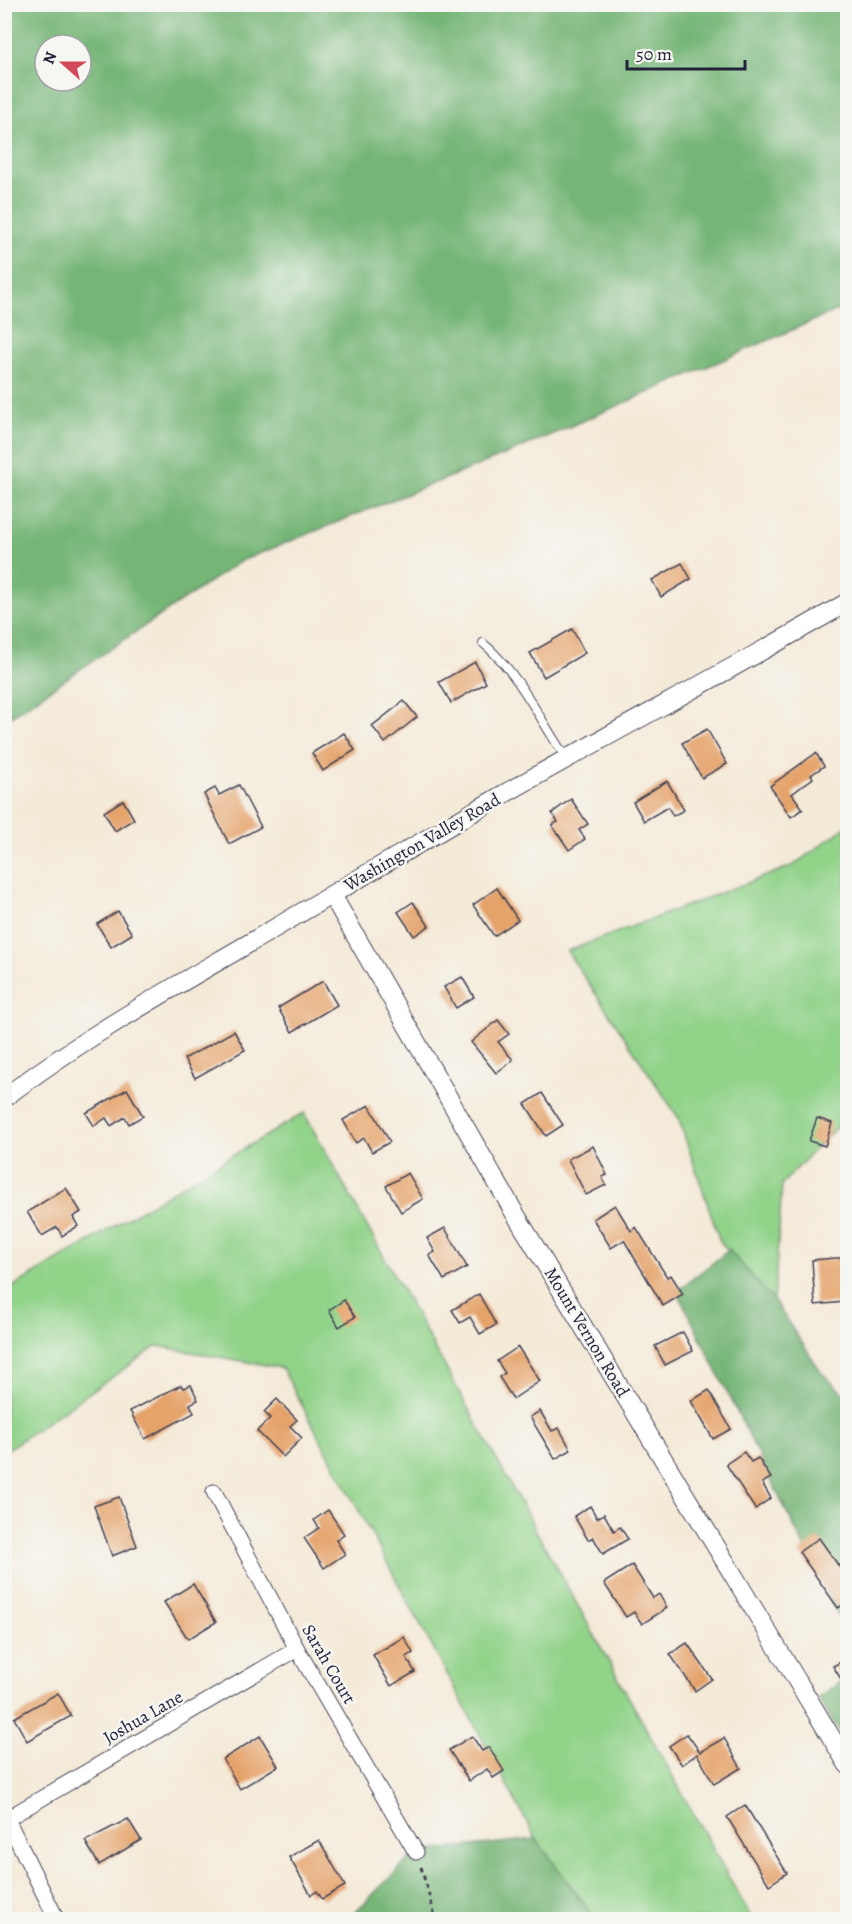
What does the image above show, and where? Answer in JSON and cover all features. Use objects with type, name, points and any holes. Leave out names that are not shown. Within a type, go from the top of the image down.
[{"type":"street","name":"Washington Valley Road","points":[[4,1098],[46,1066],[86,1040],[332,895],[848,602]]},
{"type":"street","name":"Mount Vernon Road","points":[[332,895],[514,1212],[848,1765]]},
{"type":"street","name":"Sarah Court","points":[[214,1492],[297,1649],[416,1852]]},
{"type":"street","name":"Joshua Lane","points":[[6,1816],[297,1649]]},
{"type":"street","points":[[6,1816],[57,1920]]},
{"type":"lane","points":[[483,643],[495,653],[513,676],[567,760]]},
{"type":"path","points":[[416,1852],[436,1920]]},
{"type":"green space","points":[[5,4],[847,5],[847,306],[509,453],[241,561],[5,720]]},
{"type":"green space","points":[[847,826],[847,1116],[782,1184],[774,1301],[720,1241],[678,1117],[567,951],[792,866]]},
{"type":"green space","points":[[304,1113],[752,1919],[595,1919],[536,1839],[282,1368],[157,1346],[5,1451],[4,1292]]},
{"type":"green space","points":[[729,1250],[774,1301],[822,1373],[847,1397],[847,1633],[677,1291]]},
{"type":"green space","points":[[847,1677],[847,1744],[818,1698]]},
{"type":"green space","points":[[536,1839],[595,1919],[347,1920],[416,1852]]},
{"type":"building","points":[[682,563],[691,579],[661,597],[652,580]]},
{"type":"building","points":[[572,629],[585,653],[544,677],[530,653]]},
{"type":"building","points":[[475,662],[486,683],[451,703],[439,682]]},
{"type":"building","points":[[404,701],[417,717],[385,743],[372,726]]},
{"type":"building","points":[[707,729],[727,764],[702,778],[682,743]]},
{"type":"building","points":[[344,733],[355,750],[323,771],[312,753]]},
{"type":"building","points":[[816,753],[824,766],[792,794],[803,809],[791,817],[770,786]]},
{"type":"building","points":[[667,781],[684,810],[673,816],[668,807],[644,821],[633,802]]},
{"type":"building","points":[[239,785],[261,827],[229,844],[204,794],[215,788],[219,795]]},
{"type":"building","points":[[571,799],[588,824],[579,830],[585,839],[569,850],[552,825],[558,822],[552,813]]},
{"type":"building","points":[[123,800],[134,819],[115,831],[104,812]]},
{"type":"building","points":[[497,888],[518,920],[494,936],[473,905]]},
{"type":"building","points":[[413,902],[429,926],[414,936],[398,912]]},
{"type":"building","points":[[118,911],[132,934],[111,947],[97,924]]},
{"type":"building","points":[[462,977],[474,997],[456,1008],[444,987]]},
{"type":"building","points":[[323,981],[337,1005],[292,1032],[278,1008]]},
{"type":"building","points":[[498,1020],[509,1034],[498,1042],[513,1060],[496,1073],[471,1042]]},
{"type":"building","points":[[234,1031],[245,1050],[195,1078],[184,1059]]},
{"type":"building","points":[[127,1089],[143,1116],[129,1124],[125,1117],[111,1126],[106,1118],[94,1126],[86,1113]]},
{"type":"building","points":[[542,1093],[563,1125],[546,1136],[525,1104]]},
{"type":"building","points":[[369,1105],[390,1142],[372,1152],[364,1138],[356,1143],[343,1120]]},
{"type":"building","points":[[817,1118],[832,1123],[825,1146],[809,1141]]},
{"type":"building","points":[[593,1146],[607,1175],[602,1177],[606,1185],[586,1195],[568,1159]]},
{"type":"building","points":[[408,1173],[423,1199],[401,1212],[386,1186]]},
{"type":"building","points":[[66,1188],[81,1212],[73,1217],[78,1226],[62,1236],[57,1227],[42,1236],[27,1212]]},
{"type":"building","points":[[615,1205],[631,1231],[636,1227],[667,1277],[671,1275],[683,1294],[663,1306],[624,1240],[611,1248],[593,1219]]},
{"type":"building","points":[[445,1228],[467,1267],[444,1280],[429,1255],[435,1252],[427,1238]]},
{"type":"building","points":[[848,1257],[848,1274],[841,1275],[844,1302],[815,1305],[812,1260]]},
{"type":"building","points":[[479,1294],[496,1325],[480,1334],[470,1317],[460,1323],[452,1310]]},
{"type":"building","points":[[344,1300],[355,1317],[339,1327],[329,1310]]},
{"type":"building","points":[[683,1332],[693,1351],[665,1365],[655,1346]]},
{"type":"building","points":[[518,1347],[540,1381],[513,1399],[499,1377],[505,1373],[497,1361]]},
{"type":"building","points":[[181,1385],[183,1388],[191,1385],[198,1400],[190,1404],[194,1413],[145,1439],[130,1411]]},
{"type":"building","points":[[709,1390],[731,1429],[713,1439],[691,1401]]},
{"type":"building","points":[[277,1399],[297,1420],[290,1426],[302,1438],[283,1457],[257,1431],[270,1418],[264,1412]]},
{"type":"building","points":[[540,1411],[552,1431],[559,1428],[571,1450],[555,1459],[530,1417]]},
{"type":"building","points":[[744,1452],[751,1462],[758,1458],[771,1478],[762,1483],[771,1498],[755,1509],[726,1464]]},
{"type":"building","points":[[119,1497],[137,1546],[112,1556],[94,1506]]},
{"type":"building","points":[[590,1506],[597,1518],[604,1514],[614,1531],[620,1527],[628,1539],[603,1554],[593,1537],[588,1540],[574,1516]]},
{"type":"building","points":[[328,1510],[344,1534],[336,1540],[345,1554],[324,1568],[304,1538],[319,1528],[314,1520]]},
{"type":"building","points":[[819,1538],[848,1579],[848,1602],[838,1608],[799,1552]]},
{"type":"building","points":[[632,1565],[653,1598],[659,1594],[667,1608],[642,1624],[634,1612],[626,1617],[604,1583]]},
{"type":"building","points":[[193,1584],[216,1622],[188,1639],[164,1602]]},
{"type":"building","points":[[404,1637],[413,1653],[406,1657],[415,1672],[391,1686],[373,1655]]},
{"type":"building","points":[[687,1643],[712,1679],[695,1691],[670,1654]]},
{"type":"building","points":[[848,1658],[848,1691],[833,1666]]},
{"type":"building","points":[[58,1693],[71,1716],[27,1741],[14,1718]]},
{"type":"building","points":[[687,1734],[700,1752],[724,1738],[741,1768],[714,1784],[697,1754],[682,1765],[669,1746]]},
{"type":"building","points":[[260,1736],[278,1766],[240,1789],[223,1759]]},
{"type":"building","points":[[472,1736],[482,1751],[489,1747],[504,1771],[493,1778],[487,1769],[469,1781],[449,1750]]},
{"type":"building","points":[[745,1805],[787,1873],[769,1885],[727,1817]]},
{"type":"building","points":[[128,1819],[141,1840],[99,1865],[85,1841]]},
{"type":"building","points":[[319,1840],[345,1886],[322,1899],[317,1891],[311,1895],[289,1857]]}]
